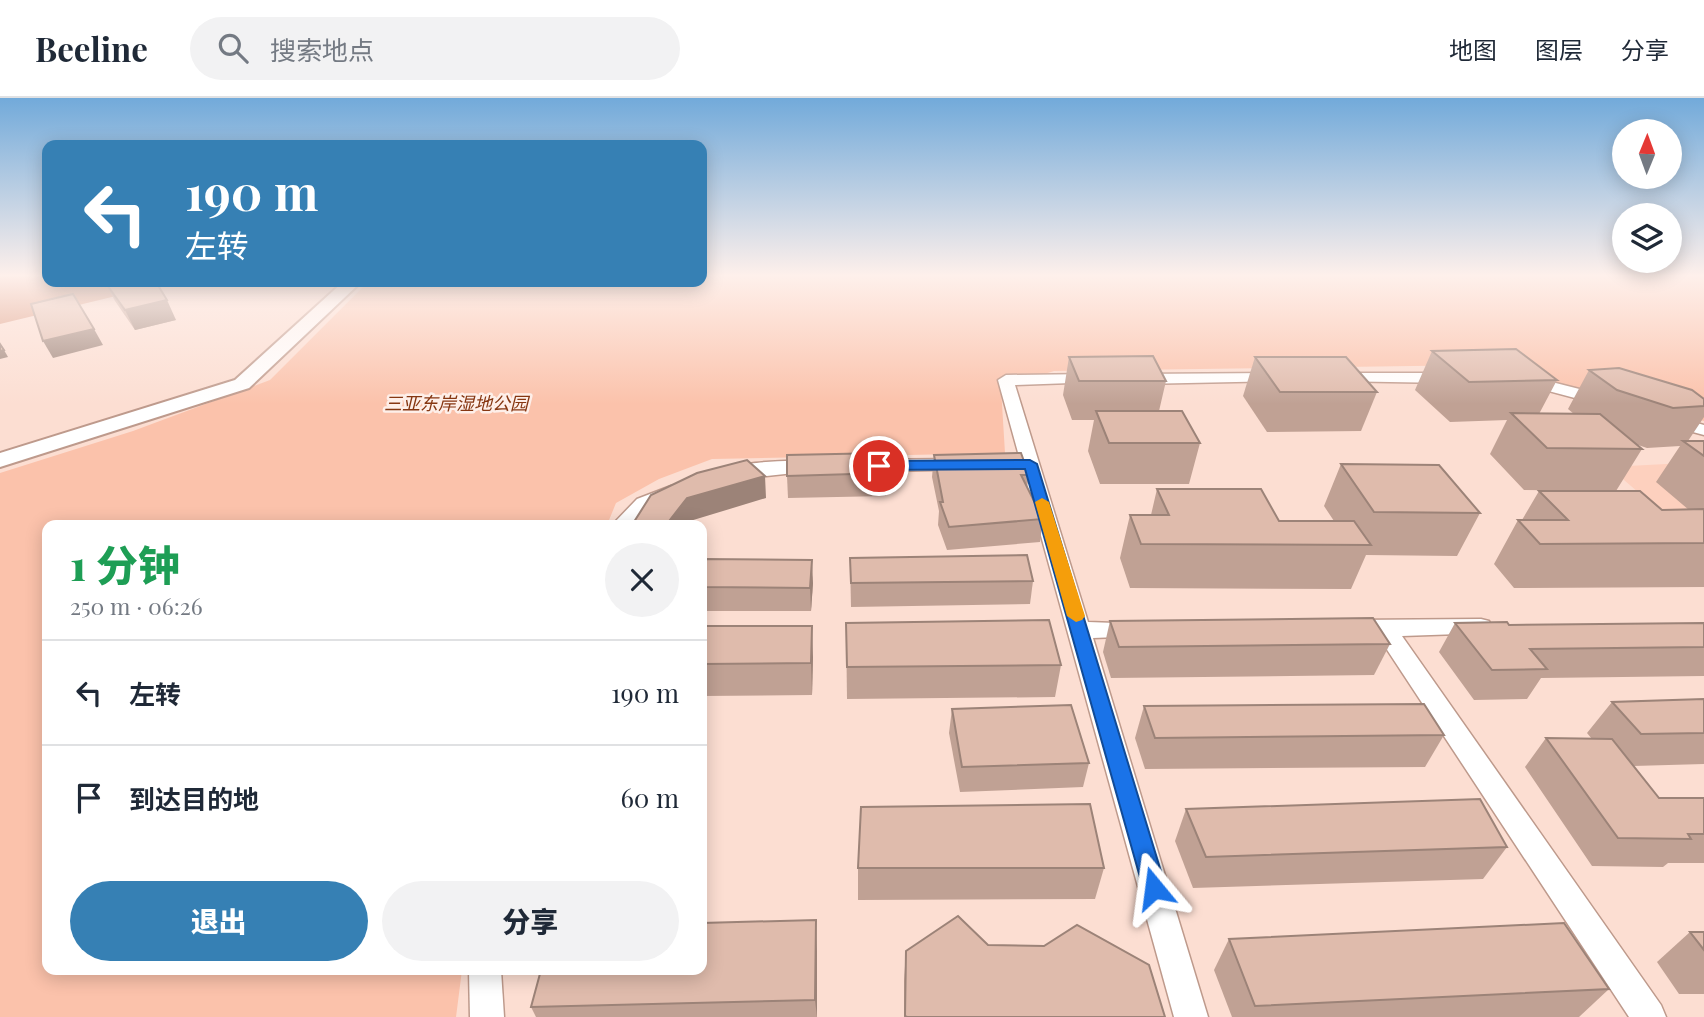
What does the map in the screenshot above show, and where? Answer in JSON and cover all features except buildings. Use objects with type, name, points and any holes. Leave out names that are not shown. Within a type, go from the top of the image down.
[{"type":"street","points":[[0,460],[242,384],[314,318]]},
{"type":"street","points":[[1320,378],[1470,377]]},
{"type":"street","points":[[1191,1017],[1080,631],[1024,464],[1006,380],[1292,378]]},
{"type":"street","points":[[1506,378],[1544,384],[1627,408]]},
{"type":"street","points":[[1653,415],[1704,430]]},
{"type":"street","points":[[709,478],[778,467],[977,465]]},
{"type":"street","points":[[627,520],[644,503],[686,485]]},
{"type":"street","points":[[1330,628],[1510,626]]},
{"type":"street","points":[[1385,628],[1649,1017]]},
{"type":"street","points":[[1080,631],[1164,630]]},
{"type":"street","points":[[485,975],[487,1017]]},
{"type":"shaded area","points":[[0,318],[25,318],[0,324]]},
{"type":"shaded area","points":[[1704,462],[1704,549],[1609,467]]},
{"type":"green space","name":"三亚东岸湿地公园","points":[[332,318],[1704,318],[1704,421],[1484,365],[1054,371],[1001,388],[1005,453],[712,459],[659,479],[616,503],[609,520],[42,520],[42,975],[461,975],[456,1017],[0,1017],[0,473],[133,431],[270,380]]},
{"type":"slow traffic","points":[[1042,502],[1076,616]]},
{"type":"route","points":[[879,466],[1030,464],[1154,888]]}]
